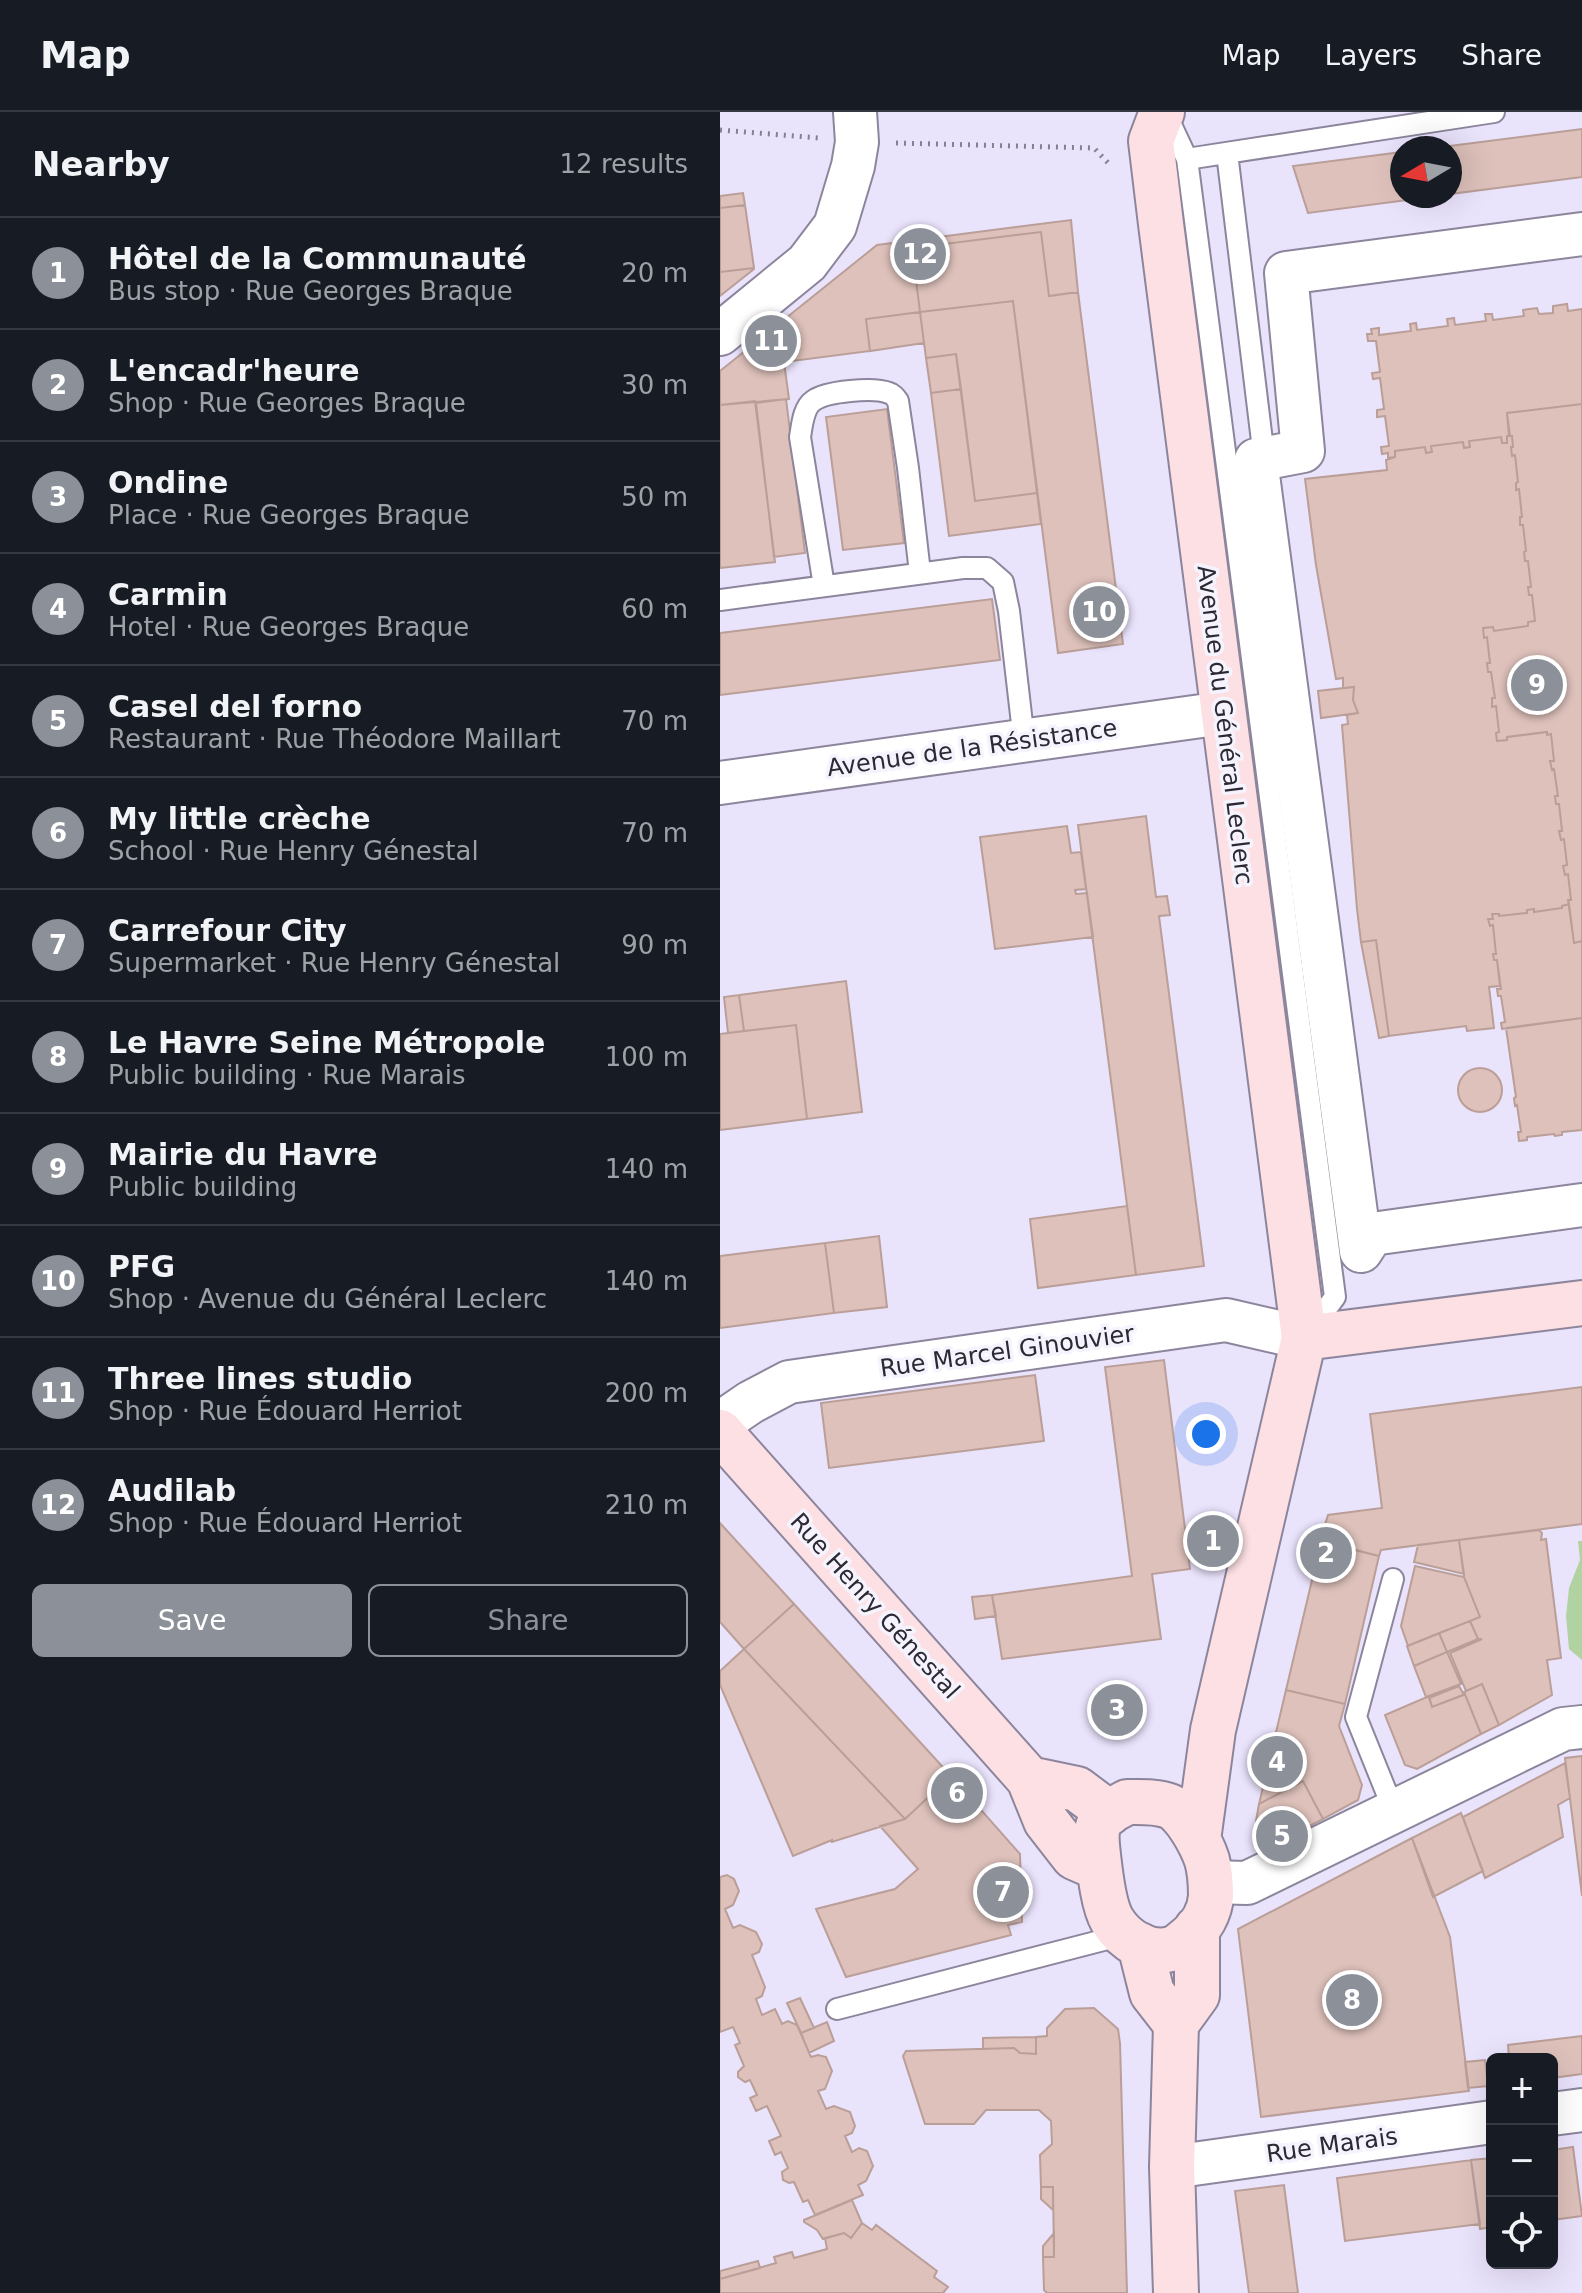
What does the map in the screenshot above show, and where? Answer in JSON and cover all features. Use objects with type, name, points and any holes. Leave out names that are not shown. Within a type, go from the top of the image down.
[{"type":"street","name":"Avenue du Général Leclerc","points":[[1163,112],[1151,141],[1304,1338]]},
{"type":"street","points":[[720,334],[807,263],[835,226],[853,166],[856,127]]},
{"type":"street","points":[[1582,234],[1286,273],[1303,451],[1256,460],[1361,1251],[1372,1234],[1582,1205]]},
{"type":"street","name":"Avenue de la Résistance","points":[[720,783],[1223,713]]},
{"type":"street","points":[[1198,1840],[1213,1730],[1304,1338],[1582,1303]]},
{"type":"street","name":"Rue Marcel Ginouvier","points":[[720,1423],[789,1382],[1226,1320],[1304,1338]]},
{"type":"street","name":"Rue Henry Génestal","points":[[720,1432],[1029,1779],[1046,1821],[1074,1857],[1099,1868]]},
{"type":"street","points":[[1210,1882],[1247,1883],[1563,1729],[1582,1727]]},
{"type":"street","points":[[1150,1802],[1167,1790],[1213,1730]]},
{"type":"street","points":[[1029,1779],[1077,1789],[1109,1813]]},
{"type":"street","points":[[1127,1802],[1150,1802],[1173,1807],[1187,1822],[1207,1861],[1211,1899],[1207,1916],[1192,1935],[1173,1949],[1149,1950],[1132,1940],[1111,1919],[1099,1868],[1099,1824],[1109,1813],[1127,1802]]},
{"type":"street","points":[[1176,2293],[1172,2167],[1176,2024],[1197,1995],[1197,1928]]},
{"type":"street","points":[[1132,1940],[1152,1993],[1176,2024]]},
{"type":"street","points":[[1558,2113],[1582,2110]]},
{"type":"street","name":"Rue Marais","points":[[1172,2167],[1486,2123]]},
{"type":"lane","points":[[1163,112],[1187,159],[1335,1297],[1304,1338]]},
{"type":"lane","points":[[1187,159],[1494,112]]},
{"type":"lane","points":[[1227,153],[1262,441]]},
{"type":"lane","points":[[824,586],[800,437],[805,414],[812,401],[833,394],[872,389],[891,393],[898,401],[920,573]]},
{"type":"lane","points":[[720,600],[920,573],[987,568],[1003,582],[1024,741]]},
{"type":"lane","points":[[1393,1579],[1356,1717],[1394,1811]]},
{"type":"lane","points":[[837,2009],[1132,1940]]},
{"type":"path","points":[[720,130],[856,127],[1094,148],[1117,173]]},
{"type":"green space","points":[[1578,1541],[1582,1541],[1582,1660],[1569,1649],[1566,1616],[1569,1588],[1580,1560]]},
{"type":"building","points":[[1582,129],[1582,177],[1462,192],[1462,144]]},
{"type":"building","points":[[1390,154],[1390,202],[1308,213],[1293,166]]},
{"type":"building","points":[[743,193],[745,205],[720,208],[720,196]]},
{"type":"building","points":[[745,205],[754,268],[720,272],[720,208]]},
{"type":"building","points":[[1071,220],[1078,292],[1049,296],[1041,232],[912,248],[920,312],[866,319],[870,351],[784,362],[789,399],[720,405],[720,371],[877,245]]},
{"type":"building","points":[[1041,232],[1049,296],[1078,292],[1123,644],[1058,653],[1013,301],[920,312],[912,248]]},
{"type":"building","points":[[754,269],[720,296],[720,272]]},
{"type":"building","points":[[1013,301],[1037,493],[975,501],[956,354],[926,358],[920,312]]},
{"type":"building","points":[[1567,304],[1568,311],[1582,309],[1582,404],[1507,413],[1510,436],[1507,436],[1507,443],[1502,443],[1501,437],[1469,441],[1470,447],[1464,448],[1463,442],[1431,446],[1432,452],[1426,453],[1425,447],[1395,451],[1395,457],[1388,458],[1388,453],[1382,454],[1381,447],[1389,446],[1385,416],[1377,417],[1377,410],[1384,409],[1380,378],[1373,379],[1372,373],[1380,372],[1376,341],[1368,341],[1367,334],[1372,334],[1371,329],[1379,328],[1379,335],[1411,331],[1410,324],[1416,323],[1417,330],[1448,326],[1447,319],[1454,318],[1455,325],[1486,321],[1485,314],[1492,314],[1493,320],[1524,316],[1523,310],[1537,308],[1539,314],[1553,313],[1553,306]]},
{"type":"building","points":[[920,312],[924,343],[870,351],[866,319]]},
{"type":"building","points":[[956,354],[961,389],[931,393],[926,358]]},
{"type":"building","points":[[961,389],[975,501],[1037,493],[1041,524],[949,536],[931,393]]},
{"type":"building","points":[[786,399],[805,553],[774,557],[756,403]]},
{"type":"building","points":[[755,401],[775,562],[720,568],[720,405]]},
{"type":"building","points":[[1582,404],[1582,941],[1574,943],[1568,874],[1565,875],[1563,866],[1567,865],[1564,839],[1561,840],[1559,831],[1562,831],[1559,804],[1556,804],[1555,796],[1558,796],[1550,761],[1554,761],[1551,734],[1507,737],[1507,740],[1497,741],[1496,706],[1492,707],[1492,698],[1495,698],[1491,672],[1488,672],[1487,663],[1490,663],[1483,628],[1493,627],[1494,631],[1528,626],[1528,622],[1535,621],[1532,595],[1529,595],[1528,561],[1525,561],[1515,455],[1512,456],[1507,413]]},
{"type":"building","points":[[887,409],[904,543],[843,550],[826,417]]},
{"type":"building","points":[[1507,436],[1512,436],[1512,456],[1515,455],[1516,490],[1519,489],[1522,517],[1520,525],[1523,525],[1525,561],[1528,561],[1531,587],[1528,587],[1529,595],[1532,595],[1535,621],[1528,622],[1528,626],[1494,631],[1493,627],[1483,628],[1490,663],[1487,663],[1488,672],[1491,672],[1495,698],[1492,698],[1492,707],[1496,706],[1497,741],[1507,740],[1507,737],[1551,734],[1554,761],[1550,761],[1558,796],[1555,796],[1562,831],[1559,831],[1561,840],[1564,839],[1567,865],[1563,866],[1565,875],[1568,874],[1571,900],[1562,908],[1534,912],[1534,909],[1527,910],[1527,913],[1499,916],[1492,914],[1493,919],[1488,919],[1490,926],[1493,925],[1496,954],[1493,954],[1494,960],[1497,960],[1500,986],[1489,987],[1494,1028],[1467,1031],[1466,1026],[1389,1036],[1376,940],[1361,942],[1357,909],[1342,725],[1348,724],[1347,715],[1358,713],[1353,700],[1354,687],[1343,688],[1343,678],[1336,679],[1305,479],[1387,470],[1386,460],[1395,457],[1395,451],[1425,447],[1426,453],[1432,452],[1431,446],[1463,442],[1464,448],[1470,447],[1469,441],[1501,437],[1502,443],[1507,443]]},
{"type":"building","points":[[992,599],[1000,660],[720,695],[720,633]]},
{"type":"building","points":[[1354,687],[1353,700],[1358,713],[1321,718],[1318,691]]},
{"type":"building","points":[[1146,816],[1156,897],[1167,896],[1170,915],[1159,916],[1204,1266],[1136,1275],[1078,825]]},
{"type":"building","points":[[1067,826],[1071,853],[1081,852],[1086,889],[1075,890],[1076,894],[1087,893],[1093,937],[995,949],[980,837]]},
{"type":"building","points":[[1569,904],[1574,943],[1582,941],[1582,1018],[1502,1029],[1501,1023],[1505,1022],[1497,989],[1501,989],[1497,960],[1494,960],[1493,954],[1496,954],[1493,925],[1490,926],[1488,919],[1493,919],[1492,914],[1527,913],[1527,910],[1562,908]]},
{"type":"building","points":[[1376,940],[1389,1036],[1379,1038],[1361,942]]},
{"type":"building","points":[[846,981],[862,1112],[807,1119],[796,1025],[744,1031],[739,995]]},
{"type":"building","points":[[739,995],[744,1031],[728,1033],[724,997]]},
{"type":"building","points":[[1582,1018],[1582,1130],[1555,1136],[1527,1137],[1527,1140],[1519,1141],[1518,1132],[1521,1132],[1506,1028]]},
{"type":"building","points":[[796,1025],[807,1119],[720,1130],[720,1034]]},
{"type":"building","points":[[1480,1068],[1495,1075],[1502,1090],[1495,1105],[1480,1112],[1465,1105],[1458,1090],[1465,1075]]},
{"type":"building","points":[[1127,1206],[1136,1275],[1038,1288],[1030,1219]]},
{"type":"building","points":[[879,1236],[887,1307],[834,1313],[825,1243]]},
{"type":"building","points":[[825,1243],[834,1313],[720,1328],[720,1256]]},
{"type":"building","points":[[1164,1360],[1190,1569],[1152,1574],[1161,1639],[1002,1659],[992,1595],[1132,1576],[1105,1367]]},
{"type":"building","points":[[1035,1375],[1044,1441],[829,1468],[821,1403]]},
{"type":"building","points":[[1582,1387],[1582,1524],[1381,1550],[1379,1556],[1320,1541],[1328,1515],[1382,1508],[1370,1414]]},
{"type":"building","points":[[720,1523],[794,1604],[744,1649],[720,1622]]},
{"type":"building","points":[[1539,1530],[1541,1540],[1546,1539],[1561,1658],[1547,1660],[1552,1695],[1499,1725],[1482,1684],[1466,1691],[1450,1653],[1482,1639],[1478,1639],[1470,1621],[1480,1617],[1464,1577],[1459,1540]]},
{"type":"building","points":[[1459,1540],[1464,1574],[1414,1562],[1418,1545]]},
{"type":"building","points":[[1321,1542],[1379,1556],[1345,1704],[1286,1690]]},
{"type":"building","points":[[1415,1566],[1464,1577],[1480,1617],[1408,1646],[1401,1626]]},
{"type":"building","points":[[992,1595],[996,1616],[975,1619],[972,1597]]},
{"type":"building","points":[[794,1604],[951,1776],[905,1819],[744,1649]]},
{"type":"building","points":[[1470,1621],[1478,1639],[1447,1652],[1439,1633]]},
{"type":"building","points":[[1439,1633],[1447,1652],[1414,1666],[1407,1646]]},
{"type":"building","points":[[744,1649],[905,1819],[832,1840],[793,1856],[720,1685],[720,1671]]},
{"type":"building","points":[[1447,1652],[1461,1684],[1426,1697],[1414,1666]]},
{"type":"building","points":[[1482,1684],[1499,1725],[1481,1734],[1464,1692]]},
{"type":"building","points":[[1459,1686],[1464,1695],[1432,1707],[1429,1698]]},
{"type":"building","points":[[1286,1690],[1345,1704],[1339,1726],[1362,1785],[1358,1800],[1323,1819],[1303,1781],[1259,1804]]},
{"type":"building","points":[[1465,1694],[1481,1734],[1417,1769],[1405,1765],[1385,1715],[1429,1696],[1432,1707]]},
{"type":"building","points":[[1582,1756],[1582,1896],[1565,1758]]},
{"type":"building","points":[[1565,1763],[1570,1798],[1558,1805],[1563,1837],[1485,1878],[1463,1817]]},
{"type":"building","points":[[951,1776],[1020,1854],[1022,1922],[1008,1925],[1011,1935],[846,1977],[816,1909],[895,1889],[918,1869],[880,1826],[905,1819]]},
{"type":"building","points":[[1303,1781],[1323,1819],[1269,1847],[1256,1821],[1259,1804]]},
{"type":"building","points":[[1461,1813],[1483,1871],[1433,1897],[1412,1838]]},
{"type":"building","points":[[1412,1838],[1450,1937],[1469,2091],[1261,2117],[1238,1929]]},
{"type":"building","points":[[727,1875],[734,1879],[739,1891],[733,1905],[725,1909],[733,1928],[740,1925],[756,1932],[762,1944],[759,1952],[752,1955],[765,1987],[762,1996],[756,1999],[762,2015],[775,2009],[782,2024],[788,2021],[797,2025],[811,2057],[826,2057],[832,2071],[825,2089],[818,2091],[826,2109],[834,2106],[850,2112],[855,2126],[852,2133],[845,2136],[852,2152],[859,2148],[867,2151],[873,2166],[866,2181],[858,2185],[863,2195],[815,2215],[808,2200],[803,2202],[794,2182],[783,2180],[782,2172],[788,2168],[781,2152],[775,2155],[769,2141],[781,2136],[767,2106],[756,2111],[750,2098],[757,2095],[750,2080],[745,2082],[738,2077],[744,2066],[735,2045],[740,2043],[733,2027],[720,2032],[720,1877]]},
{"type":"building","points":[[800,1998],[814,2028],[801,2033],[787,2003]]},
{"type":"building","points":[[1094,2008],[1118,2029],[1120,2043],[1127,2293],[1047,2293],[1044,2290],[1043,2257],[1054,2257],[1053,2187],[1041,2187],[1040,2155],[1052,2144],[1051,2121],[1039,2110],[986,2110],[974,2124],[925,2124],[903,2056],[906,2051],[1014,2048],[1020,2053],[1036,2054],[1036,2037],[1047,2036],[1047,2028],[1065,2009]]},
{"type":"building","points":[[827,2022],[834,2041],[809,2053],[801,2033]]},
{"type":"building","points":[[1582,2036],[1582,2074],[1558,2077],[1558,2053],[1509,2053],[1508,2045]]},
{"type":"building","points":[[1036,2037],[1036,2054],[1020,2053],[1014,2048],[983,2049],[983,2038]]},
{"type":"building","points":[[1485,2060],[1486,2086],[1468,2088],[1465,2062]]},
{"type":"building","points":[[1573,2147],[1582,2216],[1558,2219],[1558,2149]]},
{"type":"building","points":[[1486,2159],[1486,2228],[1480,2229],[1471,2160]]},
{"type":"building","points":[[1471,2160],[1480,2224],[1345,2241],[1337,2178]]},
{"type":"building","points":[[1284,2185],[1298,2293],[1249,2293],[1235,2191]]},
{"type":"building","points":[[1041,2187],[1053,2187],[1053,2210],[1041,2199]]},
{"type":"building","points":[[852,2200],[862,2223],[851,2238],[844,2233],[823,2239],[817,2230],[804,2222],[804,2220]]},
{"type":"building","points":[[862,2223],[872,2230],[876,2225],[937,2271],[934,2277],[948,2287],[943,2293],[720,2293],[720,2279],[776,2263],[774,2257],[792,2252],[794,2258],[827,2249],[825,2238],[844,2233],[851,2238]]},
{"type":"building","points":[[1054,2233],[1054,2257],[1043,2257],[1043,2246]]},
{"type":"building","points":[[758,2261],[760,2268],[720,2279],[720,2271]]},
{"type":"place","name":"Audilab","points":[[920,254]]},
{"type":"place","name":"Three lines studio","points":[[771,341]]},
{"type":"place","name":"PFG","points":[[1099,612]]},
{"type":"place","name":"Mairie du Havre","points":[[1537,685]]},
{"type":"place","name":"Hôtel de la Communauté","points":[[1213,1541]]},
{"type":"place","name":"L'encadr'heure","points":[[1326,1553]]},
{"type":"place","name":"Ondine","points":[[1117,1710]]},
{"type":"place","name":"Carmin","points":[[1277,1762]]},
{"type":"place","name":"My little crèche","points":[[957,1793]]},
{"type":"place","name":"Casel del forno","points":[[1282,1836]]},
{"type":"place","name":"Carrefour City","points":[[1003,1892]]},
{"type":"place","name":"Le Havre Seine Métropole","points":[[1352,2000]]}]
